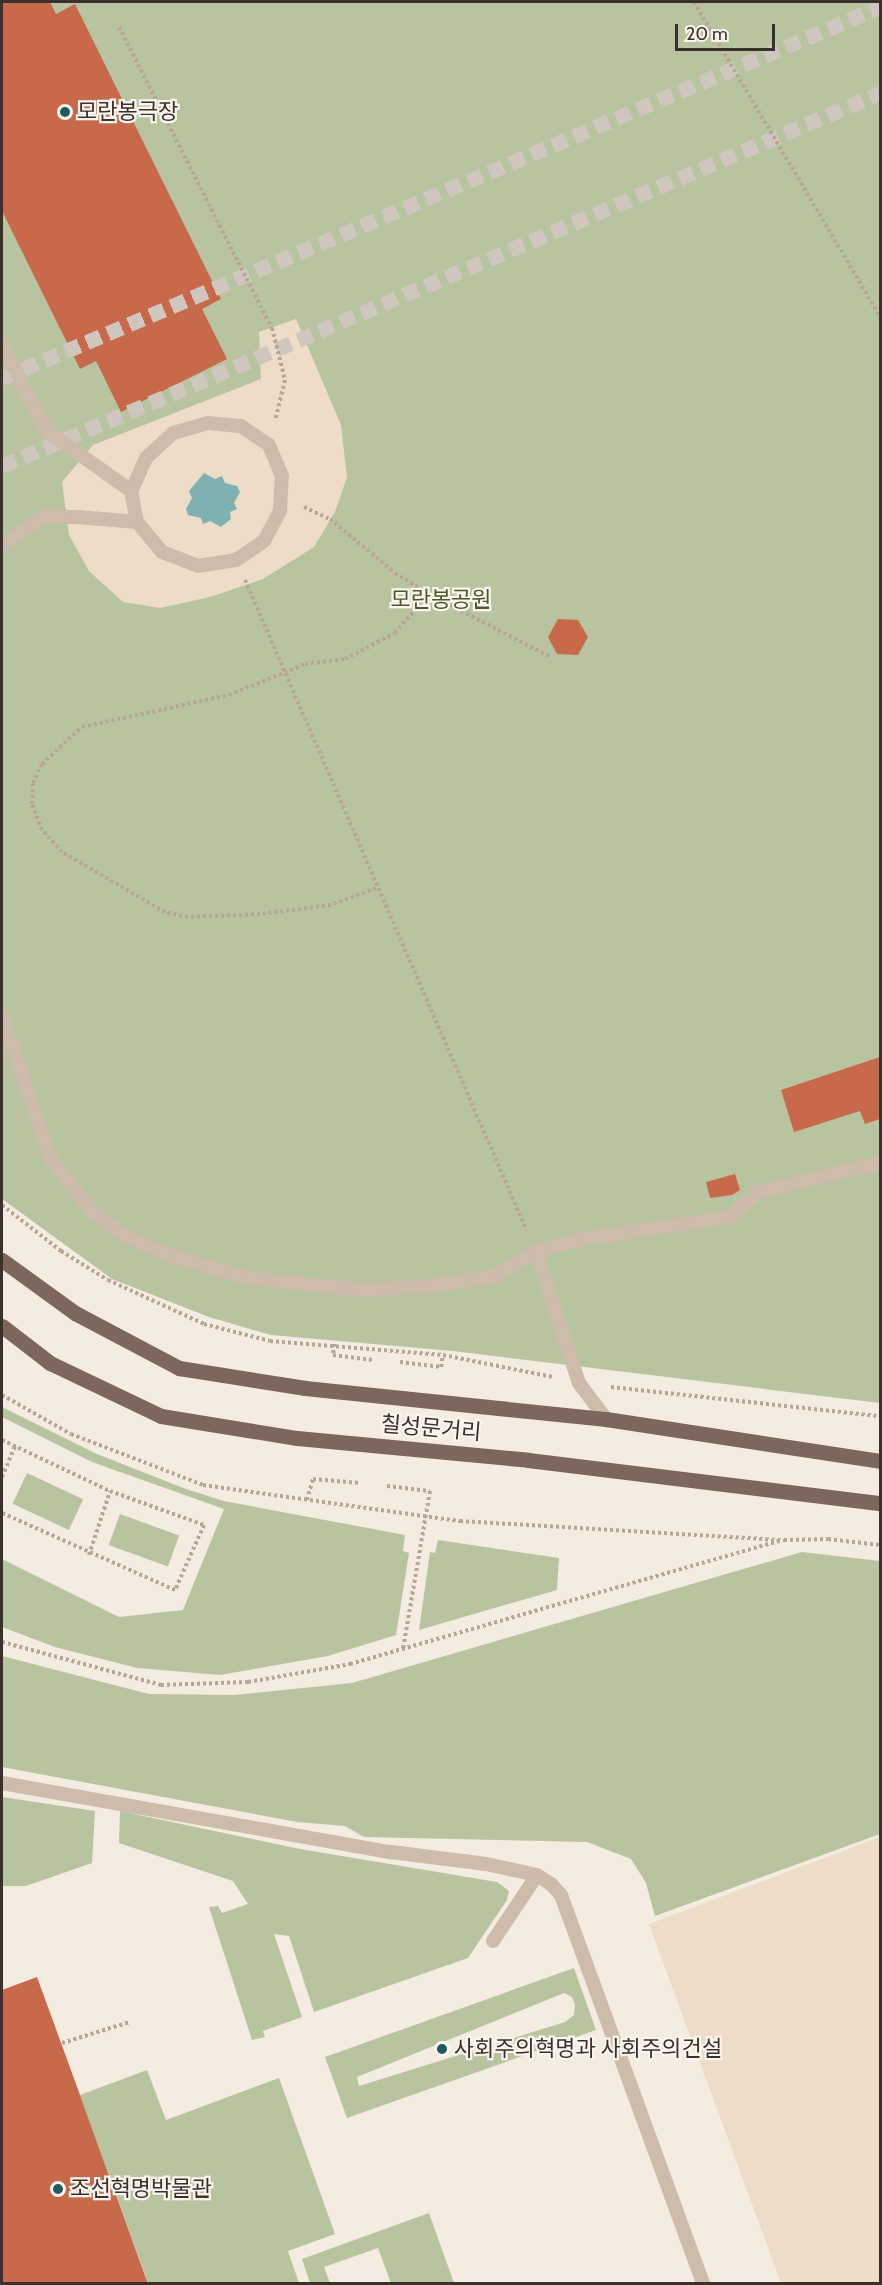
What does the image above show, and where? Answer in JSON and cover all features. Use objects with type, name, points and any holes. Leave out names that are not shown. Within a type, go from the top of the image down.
[{"type":"main road","name":"칠성문거리","points":[[2,1260],[75,1313],[179,1368],[305,1388],[606,1419],[880,1461]]},
{"type":"main road","name":"칠성문거리","points":[[2,1326],[50,1363],[161,1416],[297,1438],[528,1460],[880,1503]]},
{"type":"lane","points":[[2,344],[47,431],[131,491]]},
{"type":"lane","points":[[208,423],[241,426],[269,445],[282,476],[280,511],[264,541],[236,560],[198,566],[162,552],[137,522],[131,491],[146,458],[173,433],[208,423]]},
{"type":"lane","points":[[2,544],[45,516],[137,522]]},
{"type":"lane","points":[[2,1016],[29,1104],[56,1167],[92,1211],[122,1234],[165,1254],[248,1278],[362,1290],[430,1286],[495,1276],[536,1251],[583,1239],[730,1217],[758,1192],[880,1162]]},
{"type":"lane","points":[[536,1251],[579,1383],[606,1419]]},
{"type":"lane","points":[[2,1783],[537,1875],[561,1895],[703,2283]]},
{"type":"lane","points":[[493,1941],[537,1875]]},
{"type":"path","points":[[694,2],[880,315]]},
{"type":"path","points":[[119,27],[272,328],[285,380],[269,445]]},
{"type":"path","points":[[281,496],[330,519],[395,573],[429,594],[550,657]]},
{"type":"path","points":[[247,585],[376,888],[536,1251]]},
{"type":"path","points":[[376,888],[331,905],[222,918],[188,917],[165,912],[62,852],[42,830],[32,804],[33,783],[42,764],[82,727],[229,695],[285,675],[305,664],[345,659],[372,648],[395,633],[429,594]]},
{"type":"path","points":[[2,1205],[34,1232],[108,1280],[204,1324],[270,1341],[334,1344],[443,1355],[579,1383],[880,1416]]},
{"type":"path","points":[[334,1344],[333,1355],[373,1360]]},
{"type":"path","points":[[400,1362],[441,1367],[443,1355]]},
{"type":"path","points":[[2,1395],[70,1434],[203,1485],[426,1517],[784,1540],[828,1539],[880,1545]]},
{"type":"path","points":[[2,1440],[110,1491],[204,1525],[175,1590],[89,1555],[2,1513]]},
{"type":"path","points":[[2,1477],[15,1447]]},
{"type":"path","points":[[307,1500],[313,1479],[360,1483]]},
{"type":"path","points":[[387,1486],[430,1491],[403,1649]]},
{"type":"path","points":[[89,1555],[110,1491]]},
{"type":"path","points":[[2,1642],[161,1685],[248,1682],[350,1664],[784,1540]]},
{"type":"path","points":[[62,2043],[130,2022]]},
{"type":"green space","name":"모란봉공원","points":[[2,2],[880,2],[880,1403],[453,1351],[271,1335],[209,1317],[112,1279],[2,1199]]},
{"type":"green space","points":[[2,1407],[97,1454],[186,1489],[224,1501],[405,1535],[403,1551],[409,1553],[396,1635],[328,1656],[220,1675],[137,1668],[55,1647],[2,1627],[2,1559],[119,1617],[183,1610],[224,1509],[92,1462],[2,1417]]},
{"type":"green space","points":[[27,1473],[83,1499],[69,1530],[13,1504]]},
{"type":"green space","points":[[120,1514],[179,1536],[168,1567],[109,1545]]},
{"type":"green space","points":[[438,1540],[559,1558],[557,1590],[419,1630],[430,1552],[435,1553]]},
{"type":"green space","points":[[802,1552],[880,1561],[880,1834],[655,1916],[646,1883],[631,1859],[587,1842],[364,1837],[345,1826],[297,1822],[2,1767],[2,1656],[149,1694],[234,1695],[352,1683]]},
{"type":"green space","points":[[2,1797],[95,1811],[92,1863],[26,1886],[2,1886]]},
{"type":"green space","points":[[120,1811],[300,1849],[497,1882],[509,1891],[507,1900],[468,1958],[314,2012],[289,1936],[274,1934],[302,2017],[263,2031],[265,2037],[252,2040],[209,1907],[218,1906],[222,1913],[248,1904],[233,1881],[119,1843]]},
{"type":"green space","points":[[574,1968],[596,2030],[347,2118],[325,2057]],"holes":[[[564,1993],[572,1997],[575,2005],[574,2015],[565,2022],[359,2086],[357,2077]]]},
{"type":"green space","points":[[147,2070],[166,2120],[279,2078],[335,2234],[288,2251],[299,2283],[148,2283],[80,2095]]},
{"type":"green space","points":[[429,2213],[454,2283],[391,2283],[378,2248],[324,2267],[330,2283],[310,2283],[302,2259]]},
{"type":"shaded area","points":[[296,319],[341,425],[347,477],[335,512],[314,547],[263,579],[210,597],[160,608],[123,602],[89,571],[69,535],[62,482],[93,445],[261,379],[259,332]]},
{"type":"shaded area","points":[[880,1837],[880,2283],[781,2283],[649,1924]]},
{"type":"water","points":[[204,473],[215,479],[222,476],[225,483],[237,486],[240,492],[234,503],[237,509],[230,512],[231,519],[221,527],[210,521],[203,524],[201,518],[188,515],[186,509],[192,498],[189,491]]},
{"type":"building","name":"모란봉극장","points":[[2,2],[50,2],[56,14],[75,4],[221,299],[202,309],[227,359],[121,412],[96,361],[80,369],[2,211]]},
{"type":"building","points":[[558,619],[578,620],[588,637],[578,655],[557,654],[548,637]]},
{"type":"building","points":[[880,1057],[880,1119],[865,1124],[860,1111],[794,1132],[781,1090]]},
{"type":"building","points":[[735,1174],[740,1190],[732,1195],[710,1198],[706,1182]]},
{"type":"building","name":"조선혁명박물관","points":[[37,1977],[148,2284],[2,2284],[2,1990]]},
{"type":"tunnel","points":[[2,378],[880,7]]},
{"type":"tunnel","points":[[2,466],[880,93]]},
{"type":"place","name":"모란봉극장","points":[[65,112]]},
{"type":"place","name":"사회주의혁명과 사회주의건설","points":[[442,2049]]},
{"type":"place","name":"조선혁명박물관","points":[[58,2189]]}]
